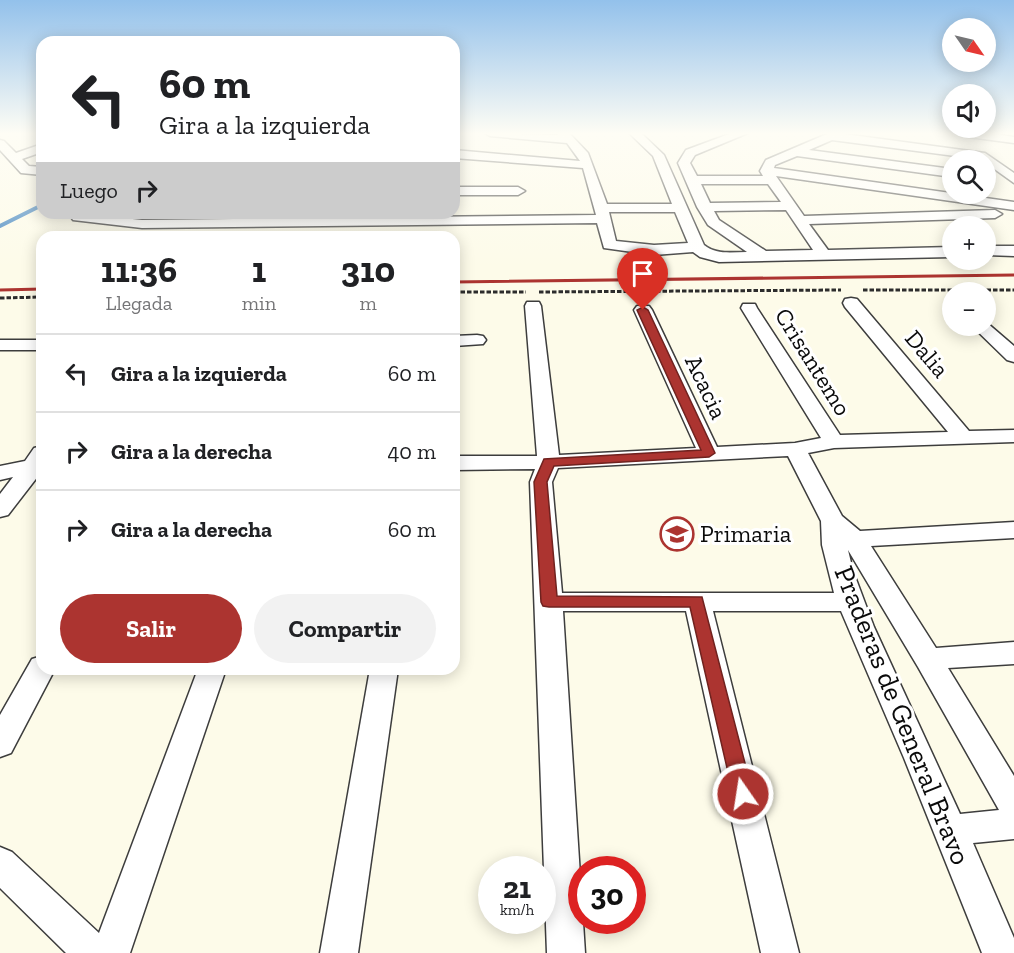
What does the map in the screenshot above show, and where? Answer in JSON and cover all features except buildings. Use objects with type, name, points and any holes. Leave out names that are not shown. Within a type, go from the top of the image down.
[{"type":"street","points":[[496,177],[518,190],[602,213],[679,208]]},
{"type":"street","points":[[460,199],[518,190],[553,177]]},
{"type":"street","points":[[592,177],[609,245]]},
{"type":"street","points":[[676,177],[679,208],[697,247],[705,254],[763,256],[942,252]]},
{"type":"street","points":[[996,179],[1014,180]]},
{"type":"street","points":[[763,256],[713,222],[692,180],[772,180],[866,186],[1014,206]]},
{"type":"street","points":[[772,180],[866,186]]},
{"type":"street","points":[[772,180],[824,254]]},
{"type":"street","points":[[460,191],[518,190]]},
{"type":"street","points":[[704,207],[789,206]]},
{"type":"street","points":[[798,220],[1014,213]]},
{"type":"street","points":[[85,219],[142,224],[309,219]]},
{"type":"street","points":[[142,224],[151,219]]},
{"type":"street","points":[[234,223],[240,219]]},
{"type":"street","points":[[609,245],[656,241],[676,234],[687,225]]},
{"type":"street","points":[[609,245],[654,250],[697,247]]},
{"type":"street","points":[[996,251],[1014,250]]},
{"type":"street","name":"Dalia","points":[[852,294],[963,437]]},
{"type":"street","points":[[532,297],[549,462],[541,482],[566,953]]},
{"type":"street","name":"Crisantemo","points":[[749,308],[834,442]]},
{"type":"street","name":"Acacia","points":[[643,310],[709,453]]},
{"type":"street","points":[[992,336],[1014,356]]},
{"type":"street","points":[[460,341],[477,340]]},
{"type":"street","points":[[3,348],[36,345]]},
{"type":"street","points":[[460,463],[549,462],[795,448],[834,442],[1014,436]]},
{"type":"street","points":[[795,448],[840,533],[1014,530]]},
{"type":"street","points":[[0,473],[36,462]]},
{"type":"street","points":[[0,510],[36,465]]},
{"type":"street","name":"Praderas de General Bravo","points":[[840,533],[851,602],[951,830],[1001,953]]},
{"type":"street","name":"Praderas de General Bravo","points":[[840,533],[928,659],[1014,806]]},
{"type":"street","points":[[549,602],[851,602]]},
{"type":"street","points":[[697,602],[780,953]]},
{"type":"street","points":[[928,659],[1014,653]]},
{"type":"street","points":[[0,744],[38,675]]},
{"type":"street","points":[[111,953],[210,675]]},
{"type":"street","points":[[339,953],[383,675]]},
{"type":"street","points":[[951,830],[1014,824]]},
{"type":"street","points":[[0,864],[93,953]]},
{"type":"path","points":[[460,292],[532,297],[1014,290]]},
{"type":"path","points":[[0,298],[36,297]]},
{"type":"waterway","points":[[0,226],[36,208]]},
{"type":"railway","points":[[460,282],[1014,275]]},
{"type":"railway","points":[[0,290],[36,289]]},
{"type":"place","name":"Primaria","points":[[677,534]]},
{"type":"route","points":[[643,310],[709,453],[549,462],[541,482],[549,602],[697,602],[743,794]]}]
